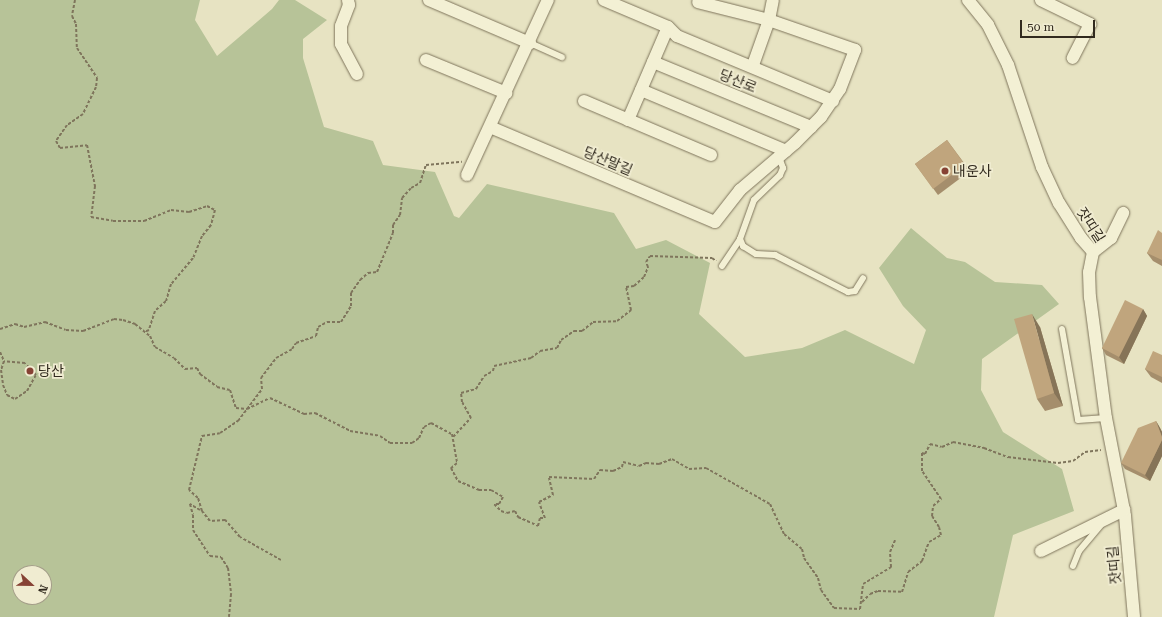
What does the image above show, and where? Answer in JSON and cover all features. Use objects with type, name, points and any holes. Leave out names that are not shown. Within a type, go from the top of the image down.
[{"type":"street","points":[[348,0],[349,5],[341,26],[341,44],[357,74]]},
{"type":"street","points":[[429,0],[530,43]]},
{"type":"street","points":[[467,175],[530,43],[548,0]]},
{"type":"street","points":[[604,0],[668,27],[628,120]]},
{"type":"street","name":"당산로","points":[[753,65],[769,20],[772,0]]},
{"type":"street","name":"잣띠길","points":[[968,0],[988,25],[1008,65],[1042,167],[1059,203],[1093,252],[1089,272],[1090,297],[1106,418],[1124,510],[1134,617]]},
{"type":"street","points":[[1041,0],[1090,24],[1073,58]]},
{"type":"street","points":[[641,90],[782,154],[811,127],[833,101],[840,89],[855,50],[769,20],[698,2]]},
{"type":"street","name":"당산로","points":[[668,27],[676,36],[753,65],[833,101]]},
{"type":"street","points":[[426,60],[506,94]]},
{"type":"street","name":"당산로","points":[[653,62],[811,127]]},
{"type":"street","points":[[584,101],[711,155]]},
{"type":"street","name":"당산말길","points":[[490,126],[715,222],[740,190],[782,154]]},
{"type":"street","points":[[1093,252],[1111,238],[1123,213]]},
{"type":"street","points":[[1041,551],[1124,510]]},
{"type":"lane","points":[[530,43],[562,57]]},
{"type":"lane","points":[[722,266],[740,239],[754,200],[780,175],[783,168],[782,154]]},
{"type":"lane","points":[[740,239],[749,252],[775,255],[848,292],[855,291],[863,278]]},
{"type":"lane","points":[[1062,329],[1078,420],[1106,418]]},
{"type":"lane","points":[[1073,566],[1079,552],[1109,517]]},
{"type":"path","points":[[75,0],[72,16],[76,24],[77,48],[98,78],[96,87],[83,114],[67,125],[56,141],[60,148],[87,145],[95,186],[91,217],[113,221],[144,221],[171,210],[189,212],[207,206],[215,210],[211,225],[202,236],[193,258],[171,284],[166,302],[155,311],[149,330],[144,332]]},
{"type":"path","points":[[201,510],[198,498],[189,490],[202,436],[220,432],[238,421],[262,389],[261,378],[276,358],[292,349],[296,342],[316,336],[318,327],[327,322],[341,322],[351,306],[351,293],[360,280],[368,273],[377,272],[393,233],[393,225],[400,215],[402,198],[411,188],[420,183],[426,165],[474,160]]},
{"type":"path","points":[[452,437],[472,418],[462,402],[461,393],[476,389],[484,376],[493,371],[494,366],[530,358],[540,351],[557,348],[561,340],[574,331],[582,330],[593,322],[617,321],[631,310],[626,287],[634,286],[644,277],[648,267],[646,262],[650,256],[712,258],[722,266]]},
{"type":"path","points":[[0,329],[15,324],[24,326],[45,322],[66,330],[84,331],[114,319],[135,324],[150,336],[155,348],[174,358],[185,369],[197,368],[200,374],[217,387],[230,390],[236,408],[247,408],[270,398],[304,414],[315,412],[350,431],[380,436],[390,443],[412,443],[419,438],[424,427],[431,424],[444,428],[452,434],[457,462],[451,468],[458,481],[479,490],[491,490],[503,497],[499,504],[494,504],[501,511],[507,513],[515,511],[523,520],[538,526],[540,518],[546,518],[539,502],[553,495],[549,477],[594,479],[600,470],[613,471],[622,467],[623,462],[639,466],[646,463],[659,464],[672,459],[689,469],[706,468],[770,504],[784,534],[802,549],[804,558],[818,578],[821,590],[834,608],[842,606],[855,611],[860,609],[863,584],[891,567],[890,552],[895,540]]},
{"type":"path","points":[[0,352],[4,361],[1,370],[3,385],[7,395],[15,399],[27,391],[36,375],[25,363],[4,361]]},
{"type":"path","points":[[861,603],[870,594],[878,591],[902,592],[908,572],[922,561],[929,542],[941,535],[939,527],[932,516],[933,506],[941,499],[922,471],[922,453],[930,444],[942,447],[953,442],[984,448],[1008,457],[1058,463],[1073,461],[1085,452],[1112,447]]},
{"type":"path","points":[[228,617],[231,594],[228,568],[221,558],[210,556],[193,530],[193,515],[190,504],[201,510],[210,521],[225,520],[240,537],[281,560]]},
{"type":"green space","points":[[0,0],[200,0],[195,20],[217,56],[272,9],[279,0],[295,0],[327,20],[303,39],[303,58],[324,127],[373,141],[383,165],[435,172],[454,216],[459,218],[487,184],[614,213],[636,249],[666,240],[710,263],[699,314],[745,357],[802,348],[845,330],[914,364],[926,330],[903,306],[879,268],[911,228],[947,258],[965,262],[995,282],[1042,285],[1059,304],[982,359],[981,390],[1003,432],[1062,469],[1074,511],[1013,535],[994,617],[0,617]]},
{"type":"building","name":"내운사","points":[[947,140],[965,165],[933,189],[915,164]]},
{"type":"building","points":[[1158,230],[1162,233],[1162,260],[1147,253]]},
{"type":"building","points":[[1125,300],[1143,309],[1119,357],[1102,348]]},
{"type":"building","points":[[1032,314],[1054,393],[1037,399],[1014,319]]},
{"type":"building","points":[[1153,351],[1162,355],[1162,377],[1145,369]]},
{"type":"building","points":[[1156,421],[1162,440],[1145,475],[1121,463],[1138,428]]},
{"type":"place","name":"내운사","points":[[945,171]]},
{"type":"place","name":"당산","points":[[30,371]]}]
